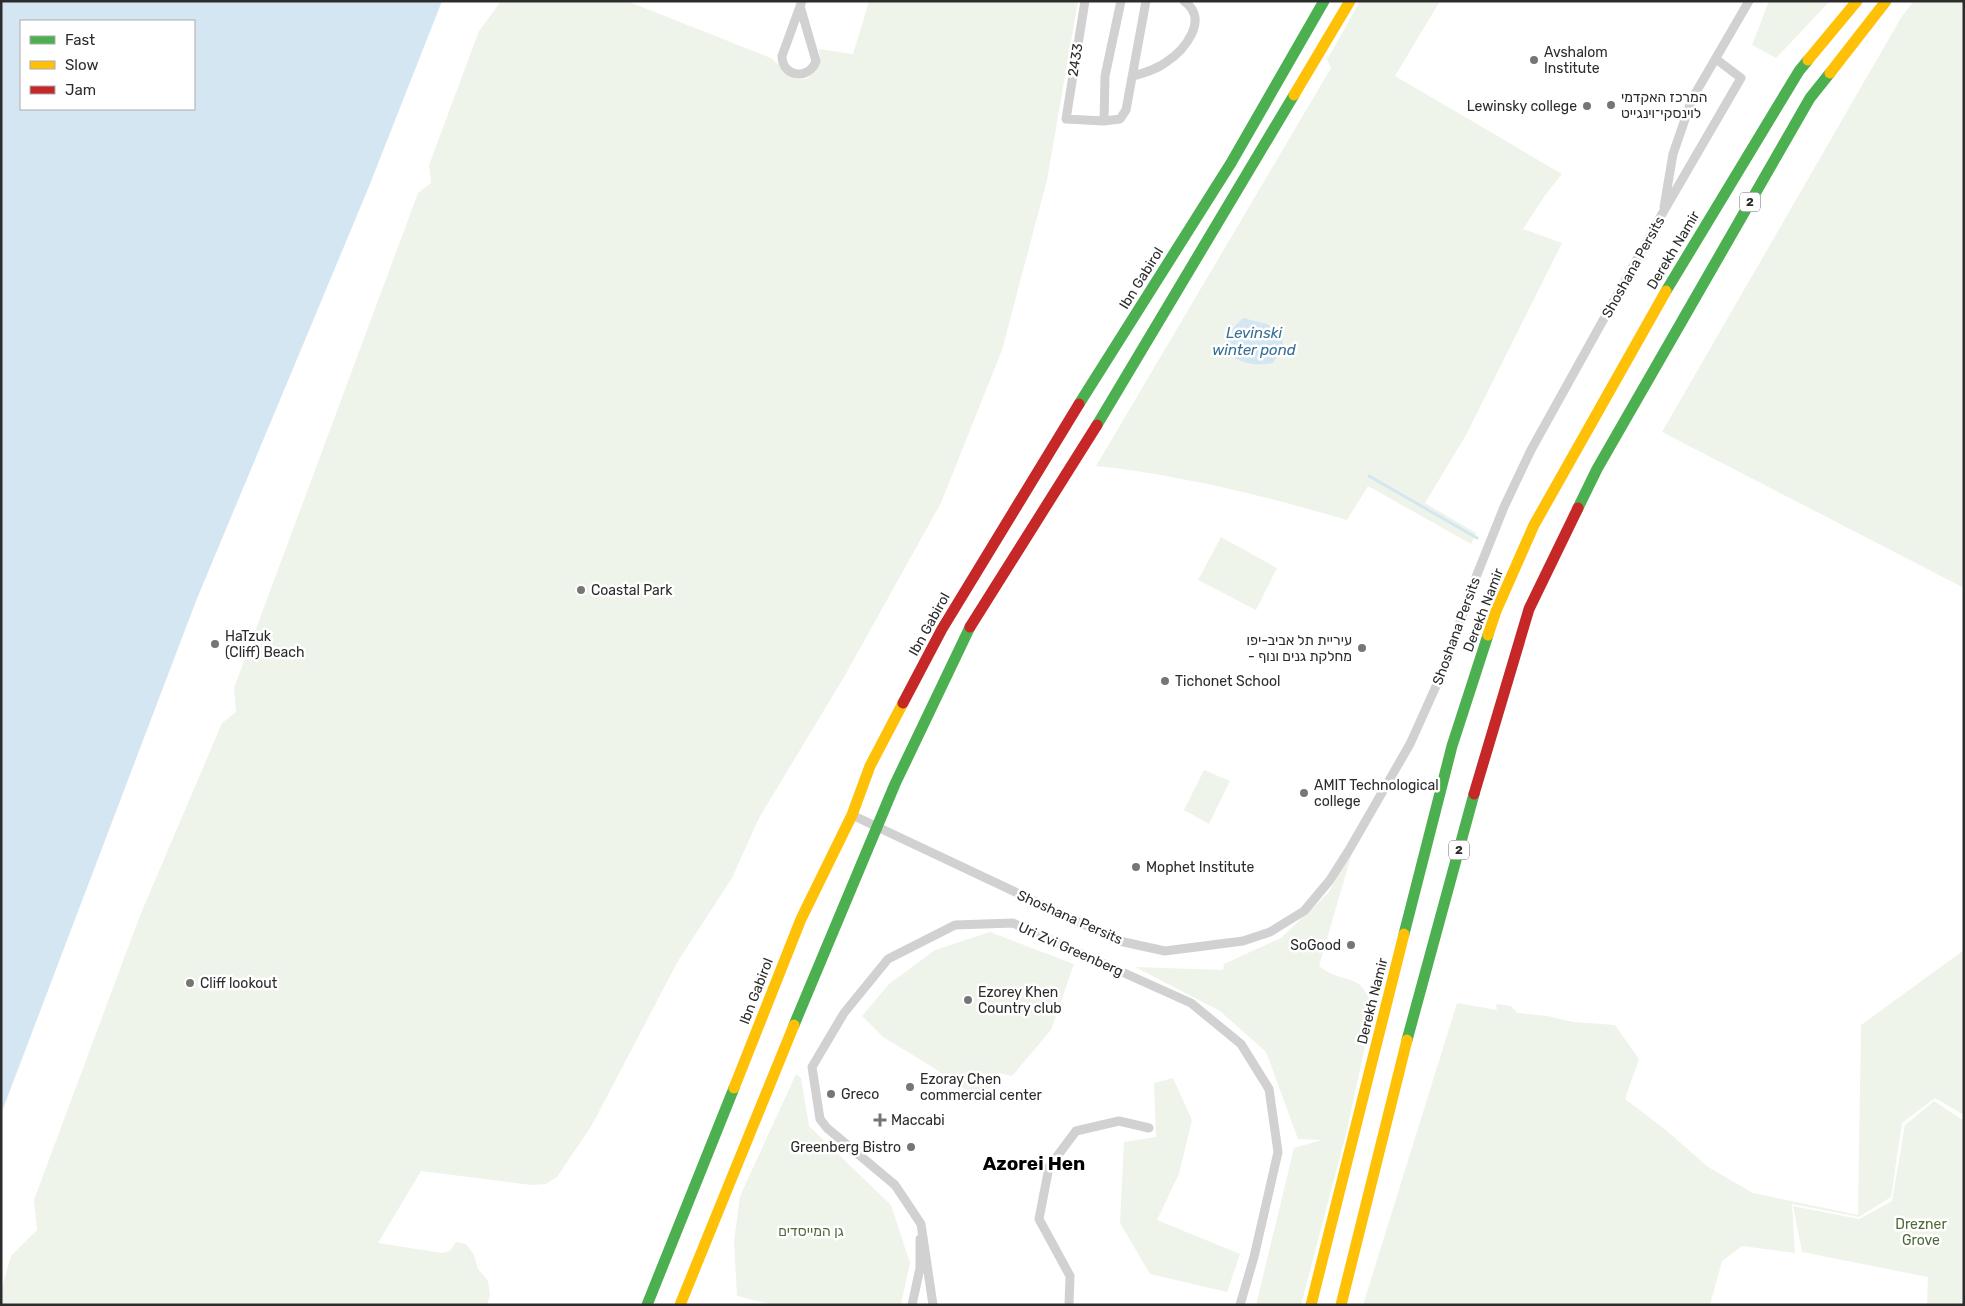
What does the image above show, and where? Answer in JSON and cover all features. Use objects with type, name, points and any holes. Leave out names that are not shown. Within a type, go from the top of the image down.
[{"type":"main road","name":"Ibn Gabirol","points":[[647,1305],[800,918],[852,815],[870,766],[942,629],[1047,455],[1231,163],[1324,1]]},
{"type":"main road","points":[[680,1305],[877,826],[895,784],[970,628],[1026,536],[1070,469],[1350,1]]},
{"type":"main road","name":"Derekh Namir","points":[[1312,1305],[1452,746],[1496,611],[1534,525],[1653,312],[1799,71],[1857,1]]},
{"type":"main road","name":"2","points":[[1341,1305],[1388,1109],[1494,722],[1528,609],[1597,469],[1810,98],[1886,1]]},
{"type":"street","name":"2433","points":[[1085,1],[1066,119],[1104,121]]},
{"type":"street","points":[[1121,1],[1105,76],[1104,121],[1124,116],[1146,1]]},
{"type":"street","points":[[1133,76],[1151,71],[1165,64],[1180,51],[1194,31],[1197,19],[1194,10],[1184,1]]},
{"type":"street","points":[[1662,214],[1673,154],[1692,99],[1749,1]]},
{"type":"street","points":[[801,3],[816,62],[810,72],[801,75],[791,72],[782,60],[801,3]]},
{"type":"street","name":"Shoshana Persits","points":[[852,815],[1119,941],[1165,951],[1243,941],[1270,932],[1304,911],[1330,880],[1350,850],[1410,744],[1446,664],[1470,592],[1504,506],[1531,450],[1662,214],[1741,78],[1716,59]]},
{"type":"street","name":"Uri Zvi Greenberg","points":[[933,1305],[921,1224],[895,1184],[827,1128],[820,1119],[812,1067],[837,1023],[888,958],[955,925],[1012,923],[1191,1003],[1241,1044],[1269,1089],[1278,1152],[1254,1257],[1240,1305]]},
{"type":"street","points":[[1070,1305],[1070,1276],[1039,1219],[1048,1167],[1076,1131],[1119,1121],[1149,1128]]},
{"type":"street","points":[[912,1305],[920,1268],[921,1224]]},
{"type":"green space","name":"Coastal Park","points":[[501,1],[627,1],[771,58],[795,79],[807,79],[818,66],[820,58],[819,49],[853,54],[869,1],[1078,1],[1047,180],[1002,350],[941,503],[844,677],[759,818],[732,878],[678,961],[592,1125],[557,1177],[546,1184],[531,1185],[421,1171],[378,1243],[442,1253],[450,1251],[456,1242],[466,1244],[474,1255],[478,1269],[488,1281],[490,1295],[487,1305],[1,1305],[1,1291],[11,1256],[37,1230],[34,1200],[139,918],[222,723],[236,712],[234,688],[418,193],[431,183],[429,165],[479,31]]},
{"type":"green space","points":[[1360,1],[1440,1],[1395,76],[1562,174],[1523,229],[1562,243],[1466,435],[1425,503],[1476,533],[1471,544],[1368,486],[1347,520],[1223,487],[1160,475],[1096,466],[1331,68],[1327,60]]},
{"type":"green space","points":[[1769,1],[1830,1],[1776,58],[1752,45]]},
{"type":"green space","points":[[1914,1],[1964,1],[1964,588],[1662,432],[1902,16]]},
{"type":"green space","points":[[1221,537],[1277,568],[1256,610],[1198,580]]},
{"type":"green space","points":[[1204,770],[1230,781],[1209,824],[1184,810]]},
{"type":"green space","points":[[1352,853],[1319,966],[1337,976],[1358,983],[1363,988],[1373,1009],[1346,1134],[1301,1305],[1256,1305],[1294,1148],[1322,1140],[1298,1139],[1266,1052],[1220,1011],[1135,967],[1223,970],[1224,964],[1281,938],[1328,893]]},
{"type":"green space","name":"Ezorey Khen Country club","points":[[990,932],[1074,964],[1051,1030],[1012,1076],[998,1073],[989,1088],[974,1096],[934,1068],[883,1037],[862,1016],[889,984],[935,950]]},
{"type":"green space","points":[[1964,950],[1964,1115],[1935,1098],[1902,1123],[1891,1197],[1859,1217],[1792,1204],[1795,1253],[1742,1246],[1722,1261],[1710,1305],[1363,1305],[1457,1003],[1497,1010],[1496,1004],[1511,1006],[1517,1013],[1548,1016],[1573,1022],[1615,1025],[1639,1059],[1625,1099],[1666,1130],[1708,1167],[1753,1193],[1858,1215],[1861,1025]]},
{"type":"green space","name":"גן המייסדים","points":[[796,1074],[801,1078],[809,1126],[891,1205],[910,1263],[901,1304],[774,1305],[737,1296],[734,1241],[740,1196]]},
{"type":"green space","points":[[1173,1078],[1192,1120],[1179,1174],[1157,1220],[1240,1254],[1227,1292],[1150,1274],[1120,1223],[1124,1142],[1156,1137],[1154,1083]]},
{"type":"green space","name":"Drezner Grove","points":[[1934,1101],[1964,1121],[1964,1305],[1927,1305],[1928,1277],[1802,1252],[1793,1206],[1859,1219],[1892,1201],[1905,1125]]},
{"type":"water","points":[[1,1],[442,1],[368,189],[196,601],[1,1114]]},
{"type":"water","name":"Levinski winter pond","points":[[1243,318],[1267,324],[1282,335],[1283,346],[1273,363],[1250,363],[1228,354],[1228,338],[1235,326]]},
{"type":"waterway","points":[[1369,476],[1477,538]]},
{"type":"traffic: fast","points":[[1079,404],[1231,163],[1324,1]]},
{"type":"traffic: fast","points":[[1666,291],[1799,71],[1808,60]]},
{"type":"traffic: fast","points":[[1578,508],[1597,469],[1810,98],[1830,73]]},
{"type":"traffic: fast","points":[[1097,425],[1294,95]]},
{"type":"traffic: fast","points":[[794,1025],[895,784],[970,627]]},
{"type":"traffic: fast","points":[[1404,934],[1452,746],[1488,635]]},
{"type":"traffic: fast","points":[[1407,1040],[1474,794]]},
{"type":"traffic: fast","points":[[647,1305],[734,1088]]},
{"type":"traffic: slow","points":[[1294,95],[1350,1]]},
{"type":"traffic: slow","points":[[1808,60],[1857,1]]},
{"type":"traffic: slow","points":[[1830,73],[1886,1]]},
{"type":"traffic: slow","points":[[1488,635],[1496,611],[1534,525],[1666,291]]},
{"type":"traffic: slow","points":[[734,1088],[801,919],[852,815],[870,766],[903,703]]},
{"type":"traffic: slow","points":[[1311,1305],[1404,934]]},
{"type":"traffic: slow","points":[[680,1305],[794,1025]]},
{"type":"traffic: slow","points":[[1341,1305],[1407,1040]]},
{"type":"traffic: jam","points":[[903,703],[942,629],[1079,404]]},
{"type":"traffic: jam","points":[[970,627],[1097,425]]},
{"type":"traffic: jam","points":[[1474,794],[1529,609],[1578,508]]},
{"type":"place","name":"Avshalom Institute","points":[[1534,60]]},
{"type":"place","name":"המרכז האקדמי לוינסקי־וינגייט","points":[[1611,105]]},
{"type":"place","name":"Lewinsky college","points":[[1587,106]]},
{"type":"place","name":"Coastal Park","points":[[581,590]]},
{"type":"place","name":"HaTzuk (Cliff) Beach","points":[[215,644]]},
{"type":"place","name":"עיריית תל אביב-יפו - מחלקת גנים ונוף","points":[[1362,648]]},
{"type":"place","name":"Tichonet School","points":[[1165,681]]},
{"type":"place","name":"AMIT Technological college","points":[[1304,793]]},
{"type":"place","name":"Mophet Institute","points":[[1136,867]]},
{"type":"place","name":"SoGood","points":[[1351,945]]},
{"type":"place","name":"Cliff lookout","points":[[190,983]]},
{"type":"place","name":"Ezorey Khen Country club","points":[[968,1000]]},
{"type":"place","name":"Ezoray Chen commercial center","points":[[910,1087]]},
{"type":"place","name":"Greco","points":[[831,1094]]},
{"type":"place","name":"Maccabi","points":[[880,1120]]},
{"type":"place","name":"Greenberg Bistro","points":[[911,1147]]},
{"type":"district","name":"Azorei Hen","points":[[1034,1163]]}]
